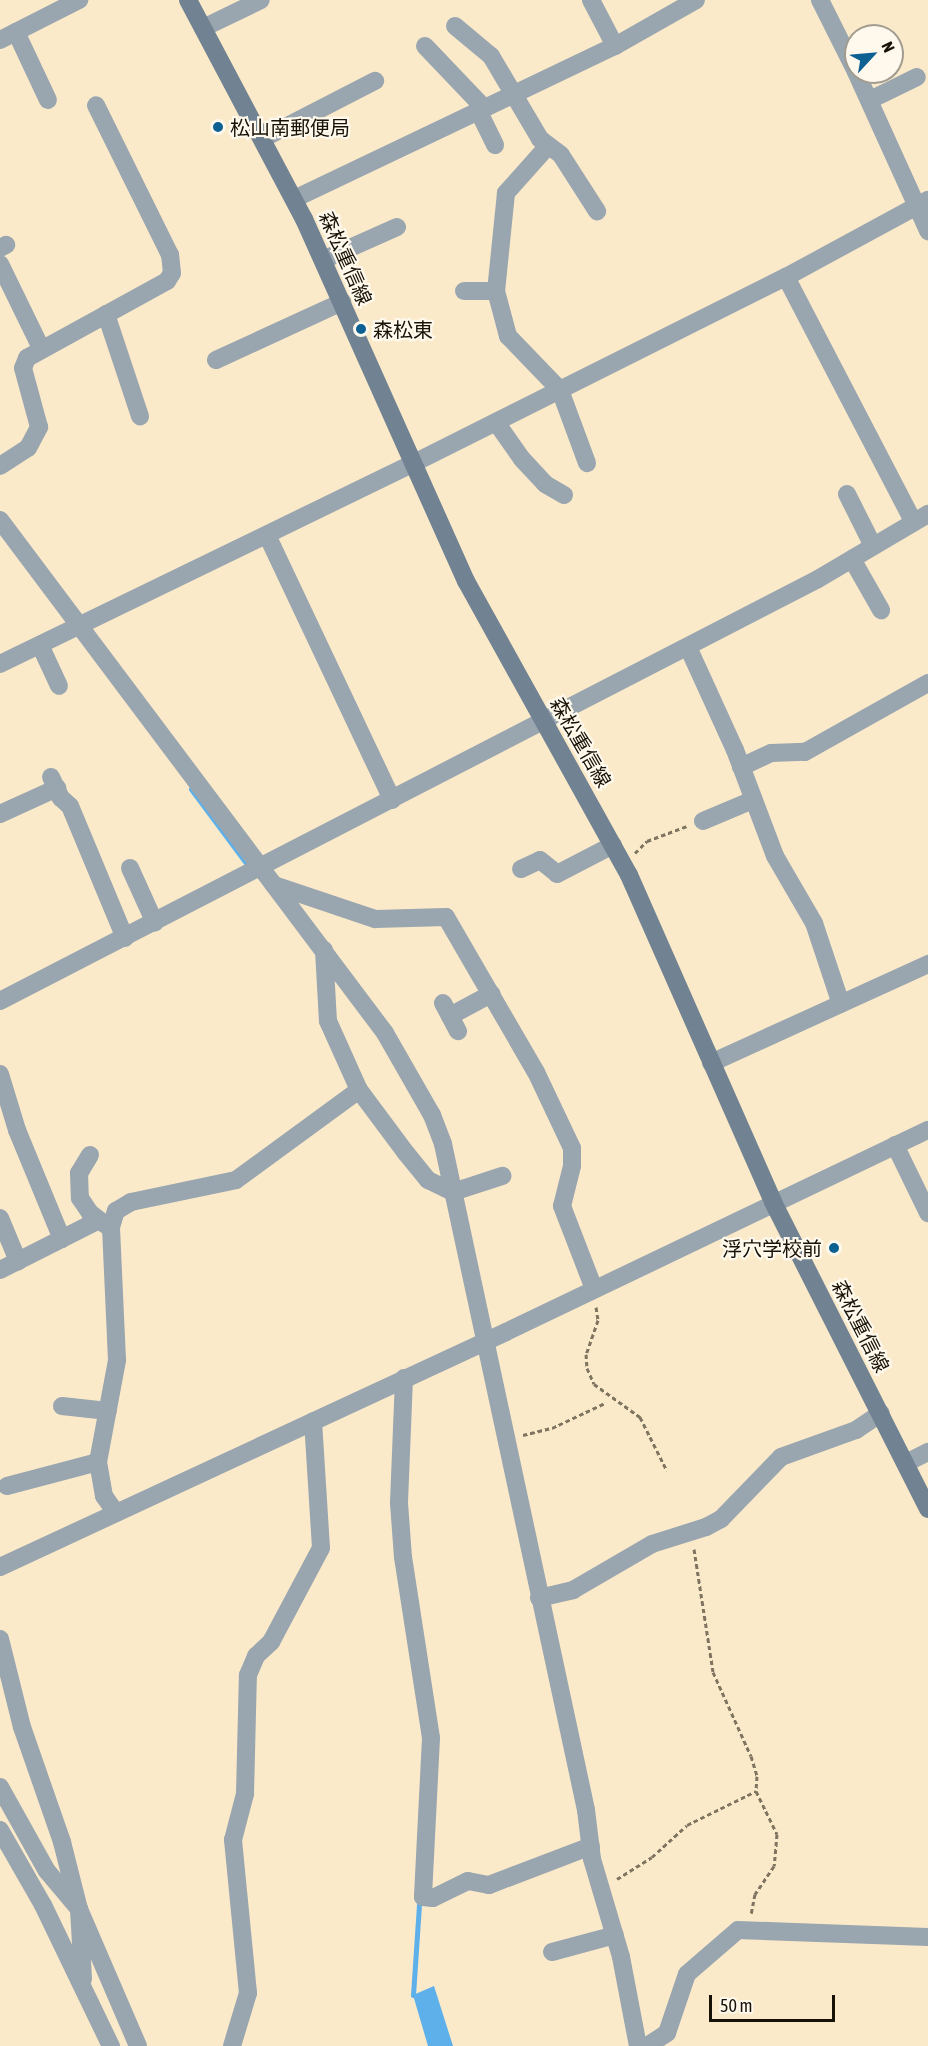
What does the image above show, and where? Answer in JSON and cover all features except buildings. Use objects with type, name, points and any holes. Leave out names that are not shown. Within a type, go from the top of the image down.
[{"type":"main road","name":"森松重信線","points":[[188,0],[264,138],[294,199],[466,581],[624,865],[773,1202],[928,1509]]},
{"type":"street","points":[[48,100],[5,33],[79,0]]},
{"type":"street","points":[[203,28],[261,0]]},
{"type":"street","points":[[591,0],[615,46]]},
{"type":"street","points":[[820,0],[844,48]]},
{"type":"street","points":[[294,199],[480,108],[615,46],[684,2]]},
{"type":"street","points":[[455,26],[491,57],[547,147],[561,155],[597,211]]},
{"type":"street","points":[[425,46],[480,108],[495,145]]},
{"type":"street","points":[[870,100],[917,77]]},
{"type":"street","points":[[264,138],[375,81]]},
{"type":"street","points":[[862,84],[922,203],[928,231]]},
{"type":"street","points":[[0,466],[28,448],[34,439],[38,413],[23,368],[27,358],[167,281],[172,262],[96,105]]},
{"type":"street","points":[[547,147],[506,193],[496,291],[508,336],[560,390],[587,463]]},
{"type":"street","points":[[0,664],[412,464],[786,277],[922,203]]},
{"type":"street","points":[[323,260],[397,227]]},
{"type":"street","points":[[0,264],[42,348]]},
{"type":"street","points":[[0,1001],[244,879],[260,866],[426,784],[452,765],[688,647],[852,559],[920,518],[786,277]]},
{"type":"street","points":[[465,291],[496,291]]},
{"type":"street","points":[[216,360],[342,302]]},
{"type":"street","points":[[106,314],[140,416]]},
{"type":"street","points":[[496,422],[529,467],[564,495]]},
{"type":"street","points":[[847,494],[873,546]]},
{"type":"street","points":[[0,520],[385,1034],[418,1087],[443,1144],[586,1810],[591,1846],[615,1935],[639,2046]]},
{"type":"street","points":[[267,535],[392,800]]},
{"type":"street","points":[[852,559],[881,610]]},
{"type":"street","points":[[40,645],[59,686]]},
{"type":"street","points":[[688,647],[741,767],[775,856],[814,923],[841,1004]]},
{"type":"street","points":[[741,767],[771,753],[805,752],[928,683]]},
{"type":"street","points":[[0,814],[54,783],[92,840],[125,938]]},
{"type":"street","points":[[703,820],[753,800]]},
{"type":"street","points":[[521,869],[540,860],[557,874],[613,845]]},
{"type":"street","points":[[130,868],[155,923]]},
{"type":"street","points":[[274,885],[375,919],[446,917],[536,1072],[572,1148],[572,1166],[562,1206],[592,1290]]},
{"type":"street","points":[[324,950],[328,1021],[359,1090],[428,1180],[453,1192],[502,1176]]},
{"type":"street","points":[[711,1063],[928,964]]},
{"type":"street","points":[[450,1017],[491,994]]},
{"type":"street","points":[[0,1074],[8,1134],[62,1239]]},
{"type":"street","points":[[0,1270],[62,1239],[104,1224],[116,1212],[132,1202],[236,1180],[359,1090]]},
{"type":"street","points":[[0,1567],[928,1130]]},
{"type":"street","points":[[896,1145],[928,1213]]},
{"type":"street","points":[[90,1155],[83,1162],[78,1186],[80,1198],[104,1224],[117,1360],[98,1462],[104,1496],[116,1513]]},
{"type":"street","points":[[0,1218],[18,1261]]},
{"type":"street","points":[[404,1378],[401,1524],[431,1738],[423,1897],[433,1898],[468,1881],[489,1885],[591,1846]]},
{"type":"street","points":[[62,1406],[108,1411]]},
{"type":"street","points":[[539,1598],[573,1590],[632,1554],[721,1519],[781,1457],[856,1430],[881,1413]]},
{"type":"street","points":[[232,2046],[248,1993],[233,1840],[245,1794],[248,1675],[256,1656],[271,1642],[321,1548],[313,1420]]},
{"type":"street","points":[[906,1463],[928,1452]]},
{"type":"street","points":[[7,1486],[98,1462]]},
{"type":"street","points":[[0,1639],[22,1727],[62,1842],[79,1909],[138,2046]]},
{"type":"street","points":[[0,1787],[47,1871],[79,1909],[84,1987]]},
{"type":"street","points":[[0,1830],[84,1987],[111,2046]]},
{"type":"street","points":[[647,2046],[667,2033],[687,1974],[723,1941],[748,1928],[928,1937]]},
{"type":"street","points":[[552,1952],[615,1935]]},
{"type":"path","points":[[624,865],[647,841],[703,820]]},
{"type":"path","points":[[592,1290],[598,1320],[586,1354],[587,1368],[594,1384],[640,1417],[667,1471]]},
{"type":"path","points":[[506,1441],[552,1428],[605,1403]]},
{"type":"path","points":[[691,1532],[713,1672],[751,1756],[757,1776],[756,1791],[777,1834],[778,1849],[768,1878],[755,1894],[748,1928]]},
{"type":"path","points":[[601,1888],[652,1857],[687,1825],[756,1791]]},
{"type":"water","points":[[434,1986],[453,2046],[428,2046],[413,1995]]},
{"type":"waterway","points":[[191,789],[249,867]]},
{"type":"waterway","points":[[413,1995],[419,1904]]},
{"type":"place","name":"松山南郵便局","points":[[218,127]]},
{"type":"place","name":"森松東","points":[[361,329]]},
{"type":"place","name":"浮穴学校前","points":[[834,1248]]}]
